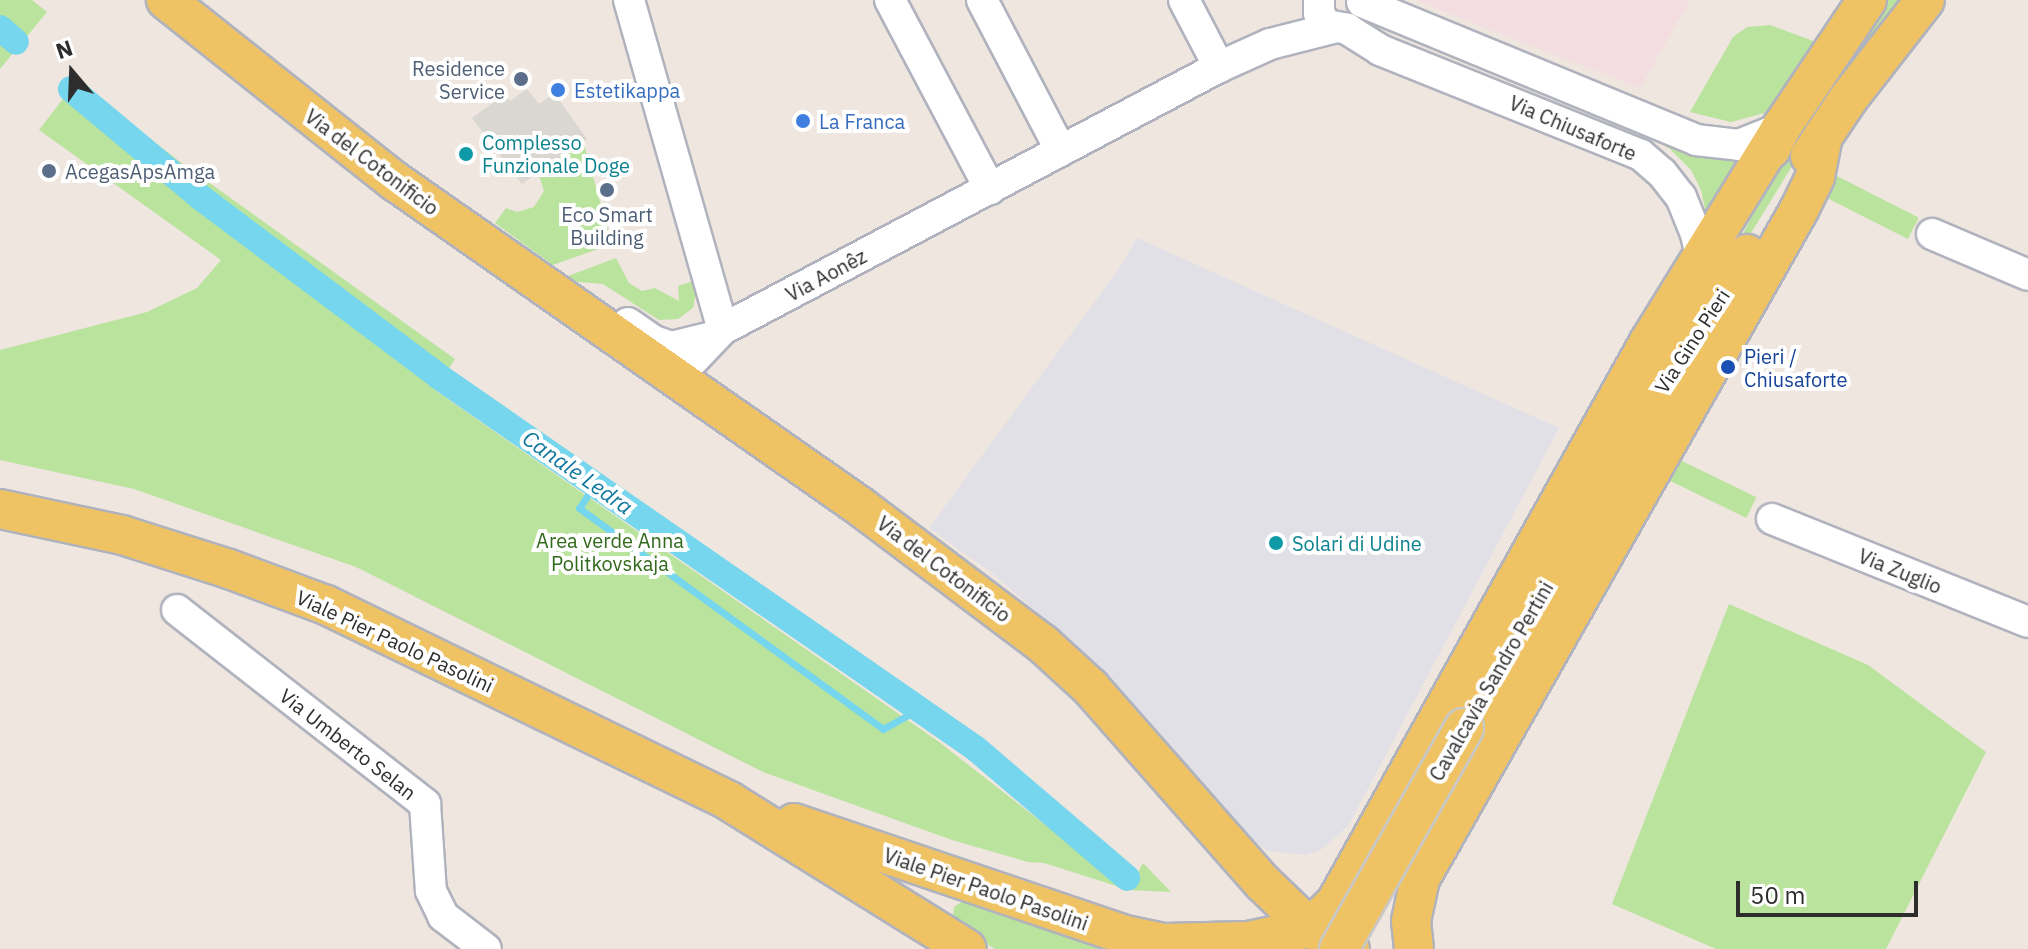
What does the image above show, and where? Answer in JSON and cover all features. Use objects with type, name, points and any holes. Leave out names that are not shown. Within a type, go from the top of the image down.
[{"type":"main road","name":"Via del Cotonificio","points":[[166,0],[388,176],[861,507],[1043,644],[1090,687],[1256,875],[1325,939],[1350,949]]},
{"type":"main road","points":[[1325,939],[1336,902],[1386,811],[1702,272],[1781,128],[1867,0]]},
{"type":"main road","name":"Via Gino Pieri","points":[[1645,413],[1823,136],[1925,0]]},
{"type":"main road","points":[[1414,949],[1413,901],[1420,879],[1799,210],[1815,177],[1823,136]]},
{"type":"main road","name":"Via Gino Pieri","points":[[1645,413],[1702,272]]},
{"type":"main road","name":"Cavalcavia Sandro Pertini","points":[[1325,939],[1464,728],[1645,413]]},
{"type":"main road","name":"Viale Pier Paolo Pasolini","points":[[0,509],[122,535],[229,569],[326,605],[729,801],[955,941]]},
{"type":"main road","name":"Viale Pier Paolo Pasolini","points":[[729,801],[1121,934],[1164,943],[1240,945],[1325,939]]},
{"type":"main road","points":[[1386,811],[1439,844]]},
{"type":"main road","points":[[1240,945],[1264,911],[1264,894],[1256,875]]},
{"type":"main road","points":[[955,941],[938,917],[940,904],[946,895],[970,883]]},
{"type":"street","points":[[586,316],[613,312],[654,341],[671,347],[719,333],[629,0]]},
{"type":"street","points":[[890,0],[990,189]]},
{"type":"street","points":[[982,0],[1061,151]]},
{"type":"street","points":[[1184,0],[1219,67]]},
{"type":"street","name":"Via Chiusaforte","points":[[1330,18],[1359,20],[1362,1],[1659,127],[1714,145],[1753,142],[1781,128]]},
{"type":"street","name":"Via Aonêz","points":[[675,379],[719,333],[1219,67],[1330,18]]},
{"type":"street","name":"Via Chiusaforte","points":[[1330,18],[1369,46],[1495,95],[1652,163],[1681,197],[1702,272]]},
{"type":"street","name":"Via Chiusaforte","points":[[1495,95],[1509,62]]},
{"type":"street","points":[[1932,234],[2028,275]]},
{"type":"street","name":"Via Zuglio","points":[[1772,519],[2028,622]]},
{"type":"street","name":"Via Umberto Selan","points":[[177,610],[425,804],[431,891],[443,916],[486,949]]},
{"type":"shaded area","points":[[1415,0],[1690,0],[1640,88]]},
{"type":"shaded area","points":[[527,89],[539,104],[554,93],[587,139],[522,184],[472,118],[505,94],[510,101]]},
{"type":"shaded area","points":[[1137,238],[1559,428],[1348,826],[1322,849],[1306,855],[1268,851],[1249,838],[1147,720],[1143,723],[1084,653],[992,573],[929,528],[1118,270]]},
{"type":"green space","points":[[0,0],[32,0],[47,12],[0,69]]},
{"type":"green space","points":[[1882,0],[1901,0],[1855,63],[1701,315],[1810,104]]},
{"type":"green space","points":[[1770,25],[1824,45],[1772,111],[1731,122],[1690,112],[1733,37],[1747,27]]},
{"type":"green space","name":"Area verde Anna Politkovskaja","points":[[76,82],[179,161],[455,359],[435,390],[939,742],[1129,890],[1044,863],[1028,862],[952,840],[763,772],[356,567],[134,489],[0,460],[0,350],[147,312],[197,288],[221,260],[39,130]]},
{"type":"green space","points":[[1650,137],[1709,158],[1744,155],[1706,214],[1701,190],[1691,170],[1670,149]]},
{"type":"green space","points":[[583,141],[612,244],[553,265],[495,223],[506,208],[517,212],[534,207],[544,191],[538,173]]},
{"type":"green space","points":[[1835,175],[1919,218],[1908,239],[1824,196]]},
{"type":"green space","points":[[616,258],[629,283],[642,291],[655,288],[679,301],[678,286],[694,281],[696,293],[693,308],[678,319],[659,320],[603,284],[577,282],[568,276]]},
{"type":"green space","points":[[1680,460],[1756,497],[1746,518],[1670,481]]},
{"type":"green space","points":[[1729,604],[1868,665],[1986,752],[1886,949],[1716,949],[1612,904]]},
{"type":"green space","points":[[1143,863],[1171,892],[1129,890]]},
{"type":"green space","points":[[966,899],[1110,949],[995,949],[952,923],[954,907]]},
{"type":"waterway","name":"Canale Ledra","points":[[0,28],[16,42]]},
{"type":"waterway","name":"Canale Ledra","points":[[71,89],[200,197],[438,376],[975,748],[1127,878]]},
{"type":"waterway","points":[[596,483],[579,508],[883,729],[919,709]]},
{"type":"place","name":"Residence Service","points":[[521,79]]},
{"type":"place","name":"Estetikappa","points":[[558,90]]},
{"type":"place","name":"La Franca","points":[[803,121]]},
{"type":"place","name":"Complesso Funzionale Doge","points":[[466,154]]},
{"type":"place","name":"AcegasApsAmga","points":[[49,171]]},
{"type":"place","name":"Eco Smart Building","points":[[607,190]]},
{"type":"place","name":"Pieri / Chiusaforte","points":[[1728,367]]},
{"type":"place","name":"Solari di Udine","points":[[1276,543]]}]
